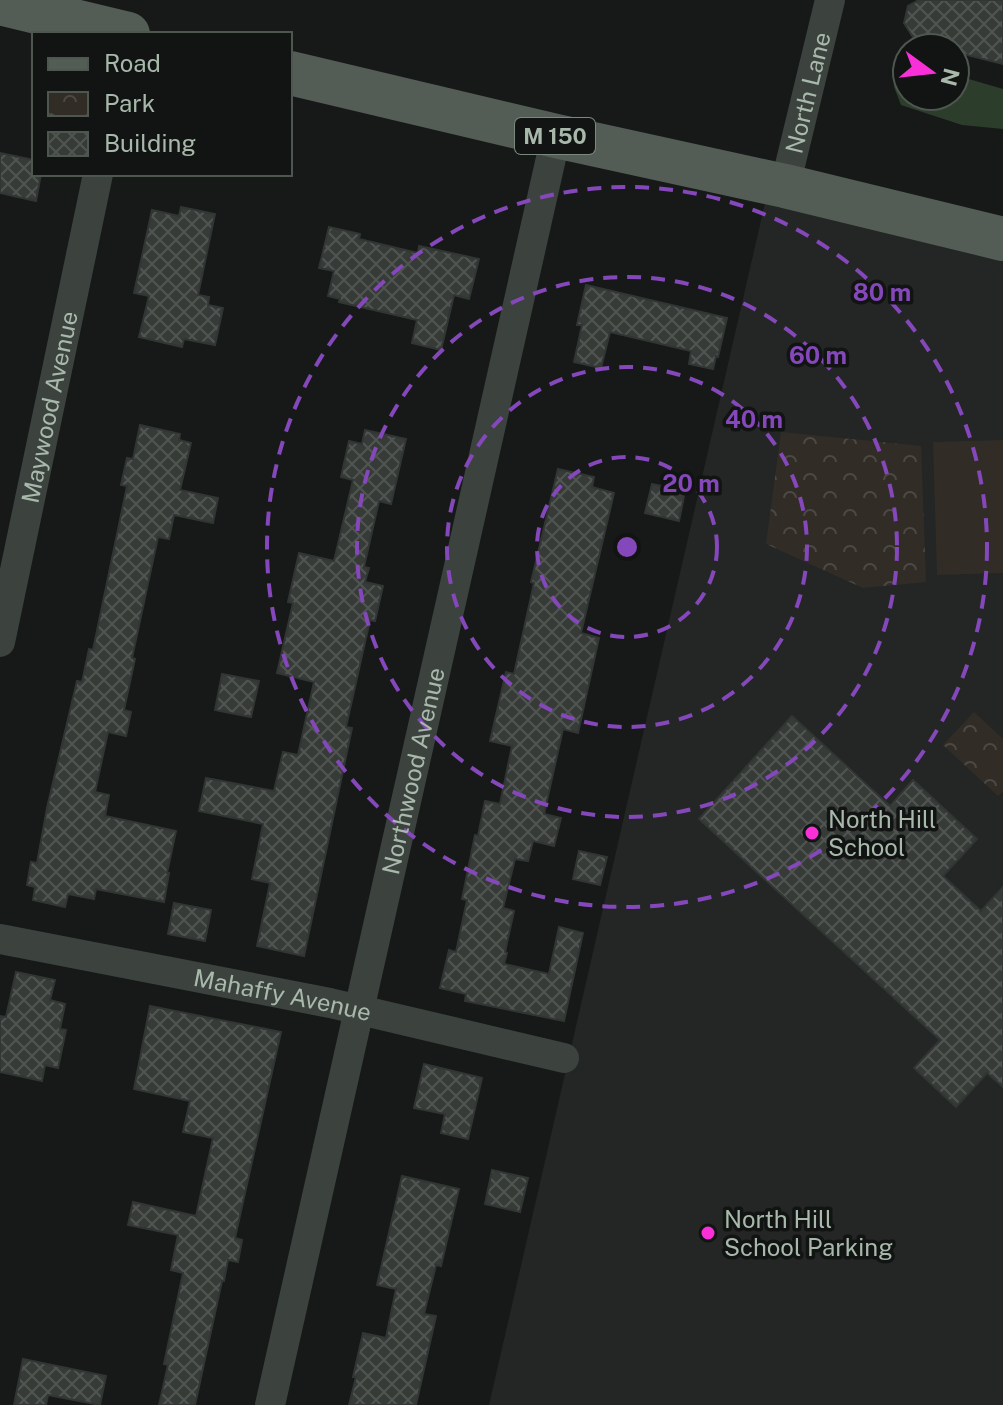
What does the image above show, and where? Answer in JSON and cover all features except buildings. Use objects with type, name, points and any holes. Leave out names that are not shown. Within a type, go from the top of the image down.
[{"type":"main road","points":[[0,3],[73,10],[123,32]]},
{"type":"main road","name":"M 150","points":[[292,73],[1003,239]]},
{"type":"street","name":"North Lane","points":[[803,190],[830,0]]},
{"type":"street","name":"Northwood Avenue","points":[[270,1405],[556,136]]},
{"type":"street","name":"Maywood Avenue","points":[[0,642],[98,176]]},
{"type":"street","name":"Mahaffy Avenue","points":[[0,939],[359,1011],[564,1058]]},
{"type":"shaded area","points":[[971,80],[1003,89],[1003,129],[962,125],[922,112],[971,112]]},
{"type":"shaded area","name":"North Hill School","points":[[765,203],[1003,261],[1003,1405],[489,1405]]},
{"type":"green space","points":[[781,432],[921,446],[926,582],[863,588],[766,544]]},
{"type":"green space","points":[[1003,440],[1003,573],[937,575],[933,442]]},
{"type":"green space","points":[[974,712],[1003,739],[1003,791],[998,796],[943,745]]},
{"type":"place","name":"North Hill School","points":[[812,833]]},
{"type":"place","name":"North Hill School Parking","points":[[708,1233]]}]
